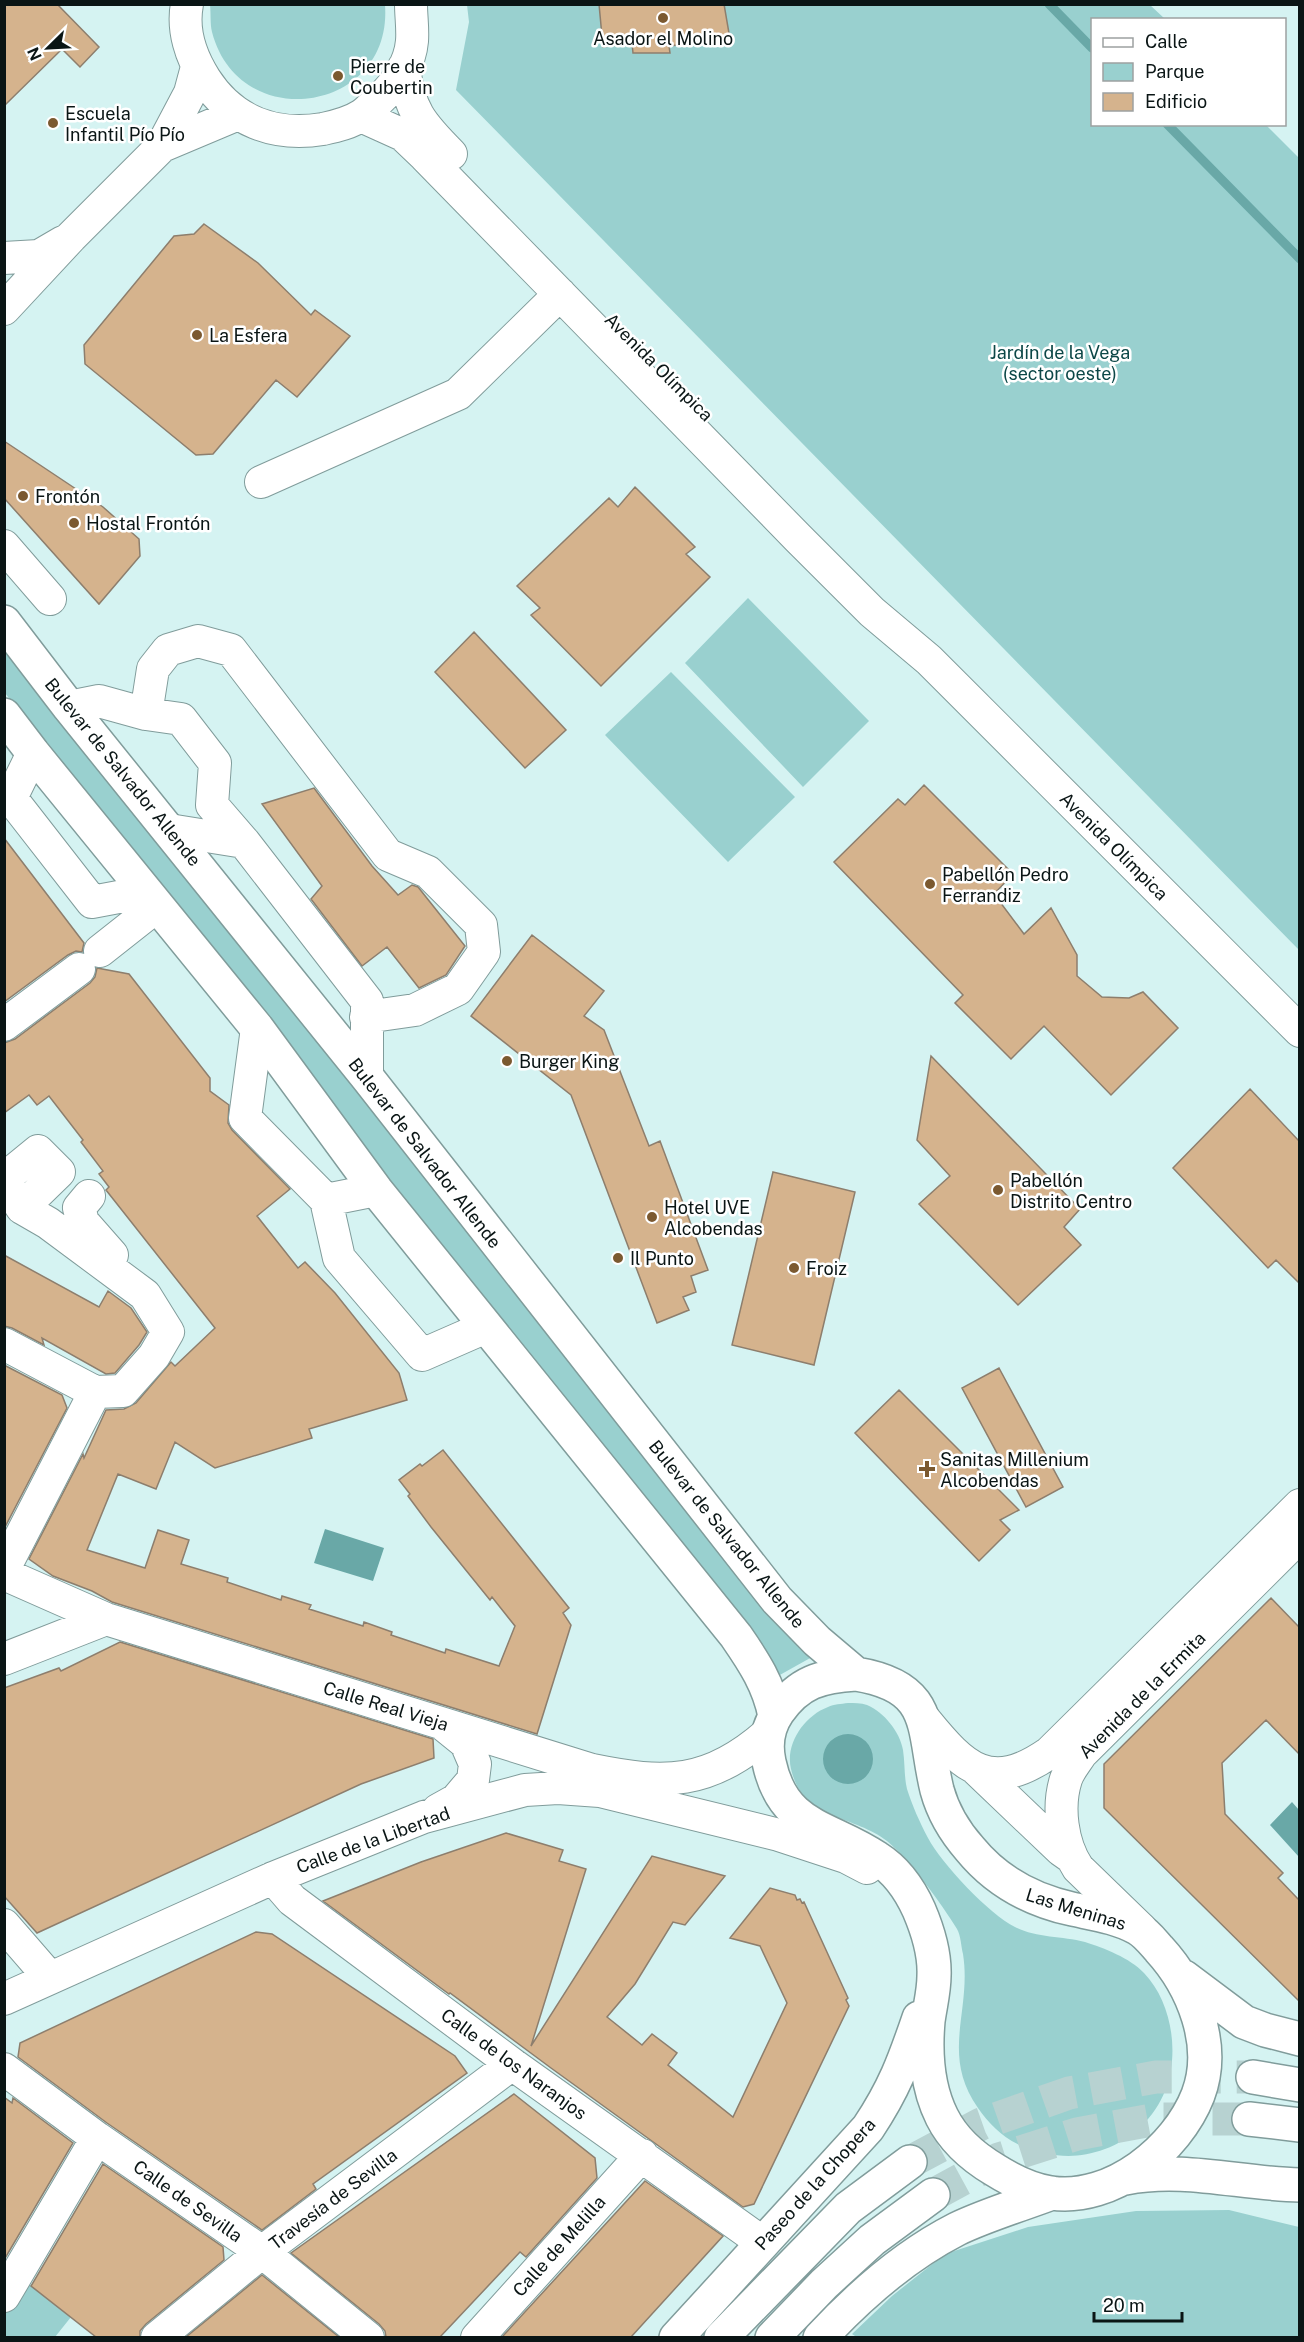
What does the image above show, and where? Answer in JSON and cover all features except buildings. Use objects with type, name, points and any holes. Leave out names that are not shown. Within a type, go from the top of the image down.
[{"type":"main road","name":"Bulevar de Salvador Allende","points":[[4,622],[367,1077],[777,1600],[816,1641],[856,1674]]},
{"type":"main road","points":[[15,736],[257,1028],[376,1190],[736,1636],[759,1668],[771,1696],[771,1725]]},
{"type":"main road","name":"Las Meninas","points":[[856,1674],[882,1679],[900,1688],[914,1702],[925,1720],[937,1791],[957,1833],[976,1857],[998,1877],[1034,1899],[1113,1917],[1142,1930],[1181,1975],[1196,2007],[1203,2038],[1205,2061],[1201,2089],[1192,2111],[1174,2139],[1124,2178],[1093,2189],[1072,2193],[1052,2193],[1031,2188],[1006,2177],[976,2159],[959,2142],[944,2120],[934,2097],[928,2069],[928,2024],[934,1977],[928,1933],[919,1910],[907,1888],[880,1859],[814,1826],[786,1803],[770,1767],[766,1750],[771,1725],[787,1700],[805,1685],[819,1679],[856,1674]]},
{"type":"main road","points":[[1181,1975],[1244,2022],[1299,2039]]},
{"type":"main road","name":"Paseo de la Chopera","points":[[676,2337],[868,2128],[900,2073],[934,1977]]},
{"type":"main road","points":[[1253,2078],[1299,2085]]},
{"type":"main road","points":[[1249,2119],[1299,2125]]},
{"type":"main road","points":[[721,2337],[848,2208],[910,2162]]},
{"type":"main road","points":[[1124,2178],[1147,2173],[1179,2173],[1298,2185]]},
{"type":"main road","points":[[820,2337],[854,2301],[902,2262],[957,2229],[1052,2193]]},
{"type":"main road","points":[[772,2337],[824,2284],[872,2240],[933,2195]]},
{"type":"street","points":[[187,4],[185,14],[190,48],[197,67],[214,93],[238,114],[267,128],[301,132],[340,126],[361,116],[391,89],[404,67],[412,42],[411,4]]},
{"type":"street","points":[[4,309],[71,237],[162,146],[190,93],[197,67]]},
{"type":"street","name":"Avenida Olímpica","points":[[404,67],[408,93],[418,118],[439,142],[884,599],[929,660]]},
{"type":"street","points":[[162,146],[238,114]]},
{"type":"street","name":"Avenida Olímpica","points":[[361,116],[403,135],[864,604],[929,660],[1299,1031]]},
{"type":"street","points":[[4,258],[39,256],[71,237]]},
{"type":"street","points":[[261,482],[458,394],[560,294]]},
{"type":"street","points":[[4,546],[50,599]]},
{"type":"street","points":[[146,714],[153,669],[168,650],[198,641],[231,650],[388,855],[428,872],[481,924],[484,952],[458,989],[415,1010],[366,1017]]},
{"type":"street","points":[[69,706],[99,701],[146,714],[181,719],[215,763],[212,805],[244,842],[367,1001],[367,1077]]},
{"type":"street","points":[[15,736],[11,798],[92,902],[151,899]]},
{"type":"street","points":[[169,830],[244,842]]},
{"type":"street","points":[[4,1025],[89,960],[151,899]]},
{"type":"street","points":[[257,1028],[245,1118],[327,1200],[339,1258],[422,1355],[486,1327]]},
{"type":"street","points":[[4,1344],[95,1392],[123,1391],[154,1356],[168,1332],[146,1295],[138,1288],[102,1265],[48,1223],[22,1208],[4,1180],[38,1151],[59,1172],[22,1208]]},
{"type":"street","points":[[327,1200],[376,1190]]},
{"type":"street","points":[[89,1196],[80,1208],[83,1222],[138,1288]]},
{"type":"street","points":[[4,1569],[95,1392]]},
{"type":"street","name":"Avenida de la Ermita","points":[[977,1770],[993,1774],[1015,1771],[1031,1766],[1049,1753],[1299,1505]]},
{"type":"street","name":"Avenida de la Ermita","points":[[1142,1930],[1078,1868],[1071,1857],[1061,1811],[1066,1777],[1081,1754],[1299,1536]]},
{"type":"street","name":"Calle Real Vieja","points":[[4,1574],[106,1619],[592,1770],[656,1779],[698,1775],[715,1770],[735,1759],[771,1725]]},
{"type":"street","points":[[4,1659],[106,1619]]},
{"type":"street","points":[[925,1720],[951,1750],[977,1770],[1071,1857]]},
{"type":"street","points":[[424,1818],[456,1800],[473,1780],[475,1764],[466,1743],[440,1721]]},
{"type":"street","name":"Calle de la Libertad","points":[[4,1999],[273,1878],[424,1818],[525,1790],[558,1788],[600,1791],[779,1834],[846,1857],[867,1868],[900,1890],[919,1910]]},
{"type":"street","name":"Calle de los Naranjos","points":[[273,1878],[291,1900],[512,2064],[762,2243]]},
{"type":"street","points":[[4,1925],[50,1978]]},
{"type":"street","name":"Travesía de Sevilla","points":[[157,2337],[262,2252],[512,2064]]},
{"type":"street","name":"Calle de Sevilla","points":[[4,2069],[97,2138],[262,2252],[368,2337]]},
{"type":"street","points":[[4,2296],[97,2138]]},
{"type":"street","name":"Calle de Melilla","points":[[477,2337],[642,2155]]},
{"type":"green space","points":[[210,5],[385,5],[381,41],[365,69],[341,88],[312,98],[281,98],[252,87],[228,65],[212,32]]},
{"type":"green space","name":"Jardín de la Vega (sector oeste)","points":[[467,5],[1150,5],[1164,18],[1091,18],[1091,126],[1267,126],[1299,158],[1299,950],[456,90],[469,22]]},
{"type":"green space","points":[[748,598],[869,721],[803,787],[685,663]]},
{"type":"green space","points":[[4,645],[790,1637],[800,1649],[812,1657],[778,1676],[5,693]]},
{"type":"green space","points":[[671,672],[795,797],[728,862],[605,735]]},
{"type":"green space","points":[[848,1703],[873,1708],[895,1730],[903,1750],[907,1789],[934,1849],[967,1887],[993,1912],[1023,1931],[1085,1942],[1116,1954],[1132,1963],[1154,1985],[1167,2013],[1171,2029],[1170,2076],[1161,2101],[1155,2110],[1133,2134],[1124,2140],[1105,2149],[1083,2155],[1063,2156],[1043,2153],[1022,2146],[1003,2135],[978,2108],[967,2088],[961,2069],[959,2051],[965,1975],[957,1929],[925,1882],[896,1849],[873,1832],[817,1808],[797,1786],[791,1769],[791,1750],[804,1724],[819,1711]]},
{"type":"green space","points":[[1229,2210],[1299,2227],[1299,2337],[858,2338],[852,2334],[892,2296],[945,2254],[1028,2227],[1136,2211]]},
{"type":"green space","points":[[5,2275],[28,2283],[71,2317],[55,2337],[5,2338]]},
{"type":"shaded area","points":[[325,1529],[384,1548],[373,1581],[314,1563]]},
{"type":"shaded area","points":[[843,1734],[853,1734],[866,1741],[873,1754],[873,1764],[866,1777],[853,1784],[843,1784],[834,1780],[827,1773],[823,1764],[823,1754],[827,1745],[834,1738]]},
{"type":"shaded area","points":[[1292,1802],[1299,1810],[1299,1857],[1270,1825]]},
{"type":"waterway","points":[[1049,4],[1091,47]]},
{"type":"waterway","points":[[1169,126],[1300,259]]},
{"type":"tunnel","points":[[910,2162],[981,2124],[1069,2093],[1156,2077],[1253,2077]]},
{"type":"tunnel","points":[[933,2195],[999,2159],[1077,2134],[1157,2119],[1249,2119]]},
{"type":"place","name":"Asador el Molino","points":[[663,18]]},
{"type":"place","name":"Pierre de Coubertin","points":[[338,76]]},
{"type":"place","name":"Escuela Infantil Pío Pío","points":[[53,123]]},
{"type":"place","name":"La Esfera","points":[[197,335]]},
{"type":"place","name":"Frontón","points":[[23,496]]},
{"type":"place","name":"Hostal Frontón","points":[[74,523]]},
{"type":"place","name":"Pabellón Pedro Ferrandiz","points":[[930,884]]},
{"type":"place","name":"Burger King","points":[[507,1061]]},
{"type":"place","name":"Pabellón Distrito Centro","points":[[998,1190]]},
{"type":"place","name":"Hotel UVE Alcobendas","points":[[652,1217]]},
{"type":"place","name":"Il Punto","points":[[618,1258]]},
{"type":"place","name":"Froiz","points":[[794,1268]]},
{"type":"place","name":"Sanitas Millenium Alcobendas","points":[[927,1469]]}]
